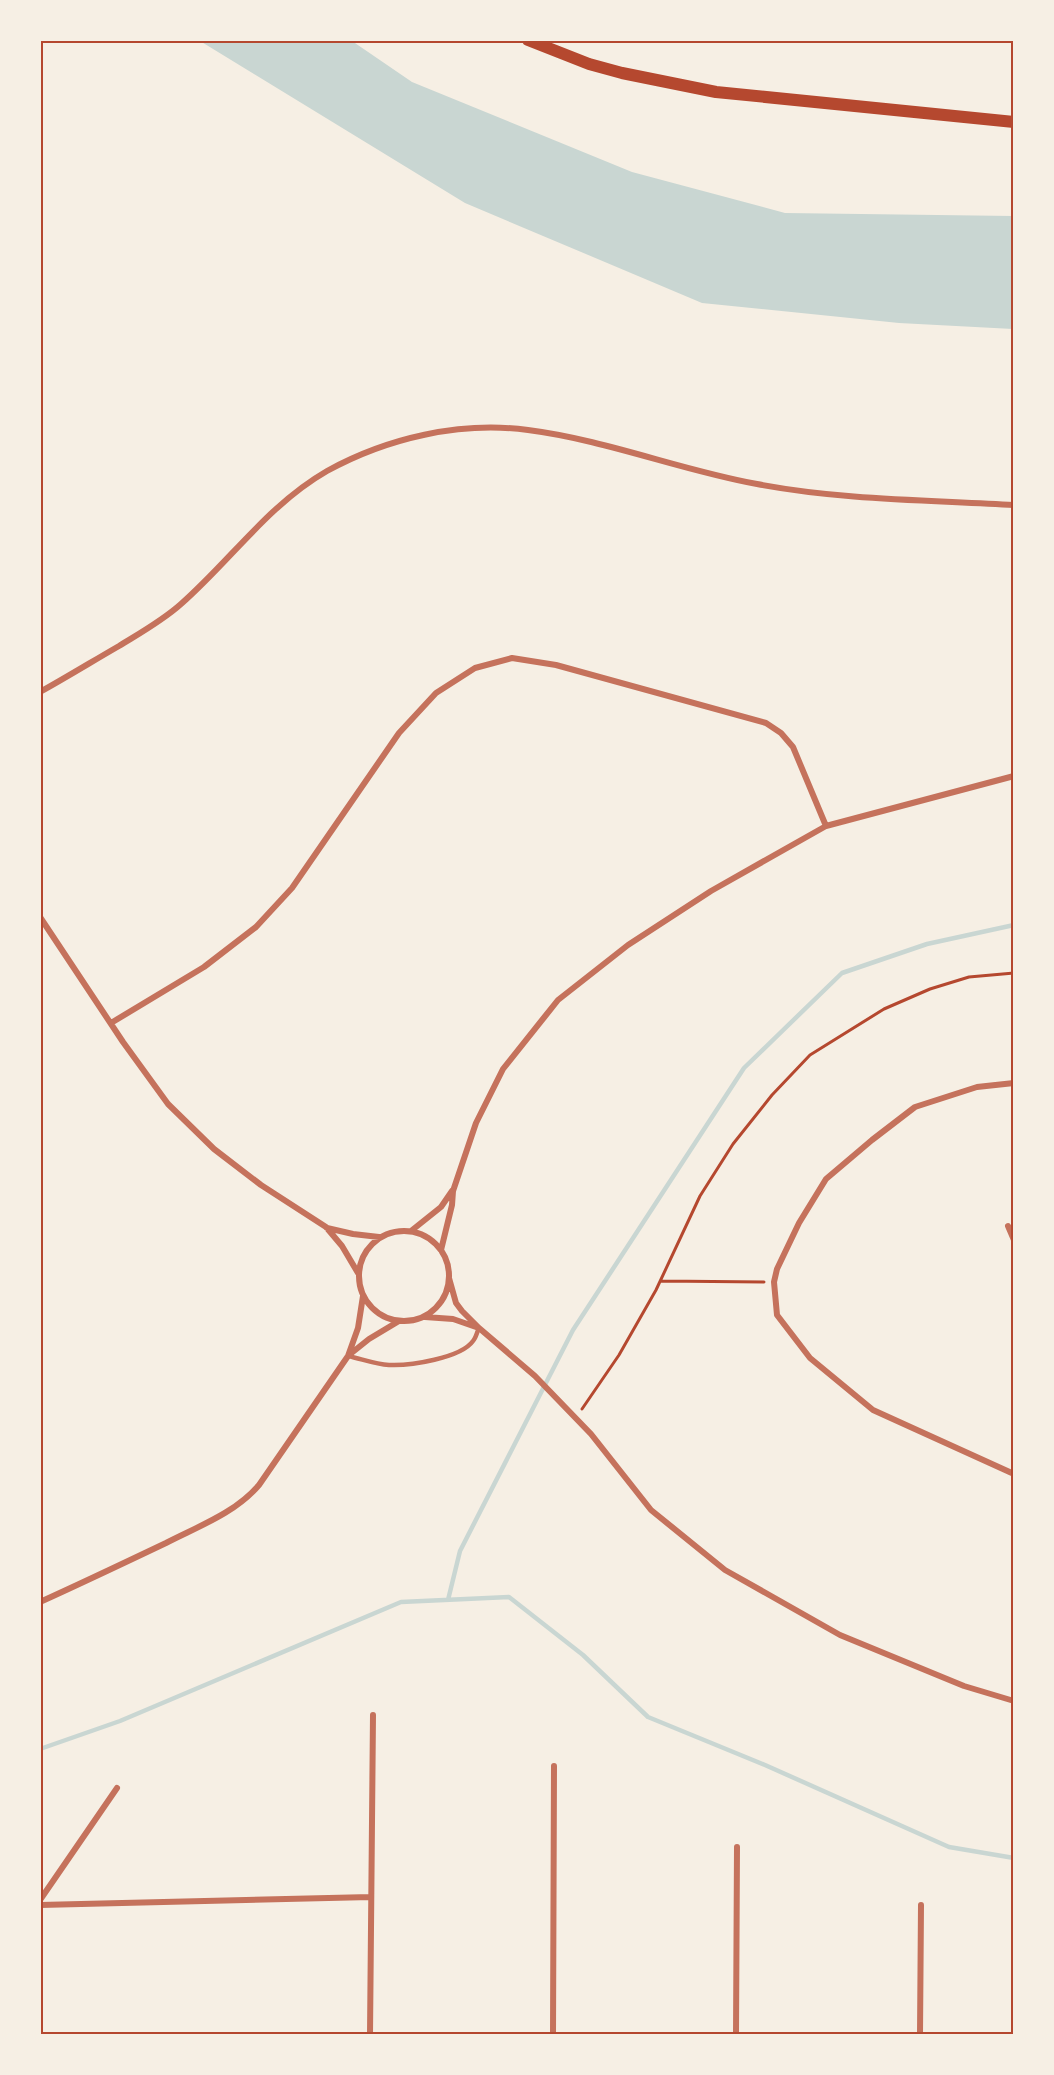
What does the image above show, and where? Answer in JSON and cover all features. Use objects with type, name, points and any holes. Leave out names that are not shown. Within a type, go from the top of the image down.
[{"type":"main road","points":[[528,40],[590,64],[622,73],[716,92],[1014,122]]},
{"type":"street","points":[[40,692],[169,614],[263,520],[307,483],[358,456],[425,435],[482,429],[526,429],[574,438],[707,474],[781,488],[1014,506]]},
{"type":"street","points":[[111,1023],[204,967],[256,927],[292,888],[399,733],[435,693],[475,668],[512,658],[556,665],[765,723],[781,733],[793,747],[826,826]]},
{"type":"street","points":[[441,1251],[453,1191],[477,1122],[503,1069],[558,1000],[628,945],[711,891],[826,826],[1014,776]]},
{"type":"street","points":[[40,917],[168,1104],[193,1130],[235,1166],[326,1227],[342,1246],[358,1273],[363,1296],[358,1328],[348,1356],[259,1485],[245,1501],[232,1510],[40,1602]]},
{"type":"street","points":[[1014,1083],[977,1087],[915,1107],[872,1140],[826,1179],[799,1223],[777,1269],[774,1282],[777,1315],[810,1359],[873,1410],[1014,1474]]},
{"type":"street","points":[[411,1231],[441,1207],[453,1191]]},
{"type":"street","points":[[1008,1226],[1014,1240]]},
{"type":"street","points":[[326,1227],[353,1234],[379,1237],[400,1230],[411,1231],[423,1234],[433,1241],[446,1260],[456,1303],[479,1328],[535,1376],[591,1434],[651,1510],[725,1570],[840,1635],[964,1686],[1014,1701]]},
{"type":"street","points":[[358,1273],[365,1252],[379,1237]]},
{"type":"street","points":[[424,1317],[438,1305],[446,1292],[449,1278]]},
{"type":"street","points":[[363,1296],[378,1313],[399,1321],[424,1317],[453,1319],[479,1328]]},
{"type":"street","points":[[348,1356],[369,1339],[399,1321]]},
{"type":"street","points":[[370,2034],[373,1715]]},
{"type":"street","points":[[553,2034],[554,1766]]},
{"type":"street","points":[[40,1900],[117,1788]]},
{"type":"street","points":[[736,2034],[737,1847]]},
{"type":"street","points":[[40,1905],[371,1897]]},
{"type":"street","points":[[920,2034],[921,1905]]},
{"type":"lane","points":[[348,1356],[387,1365],[427,1361],[462,1350],[473,1342],[479,1328]]},
{"type":"path","points":[[575,1418],[619,1355],[661,1281],[700,1196],[733,1144],[772,1095],[810,1055],[884,1009],[930,989],[969,977],[1014,973]]},
{"type":"path","points":[[661,1281],[774,1282]]},
{"type":"shaded area","points":[[200,41],[352,41],[412,82],[632,172],[785,213],[1013,216],[1013,329],[899,323],[702,303],[465,203]]},
{"type":"waterway","points":[[448,1600],[460,1551],[573,1330],[744,1068],[842,973],[927,944],[1014,925]]},
{"type":"waterway","points":[[40,1749],[120,1721],[401,1602],[509,1597],[583,1655],[648,1717],[765,1765],[949,1847],[1014,1858]]}]
